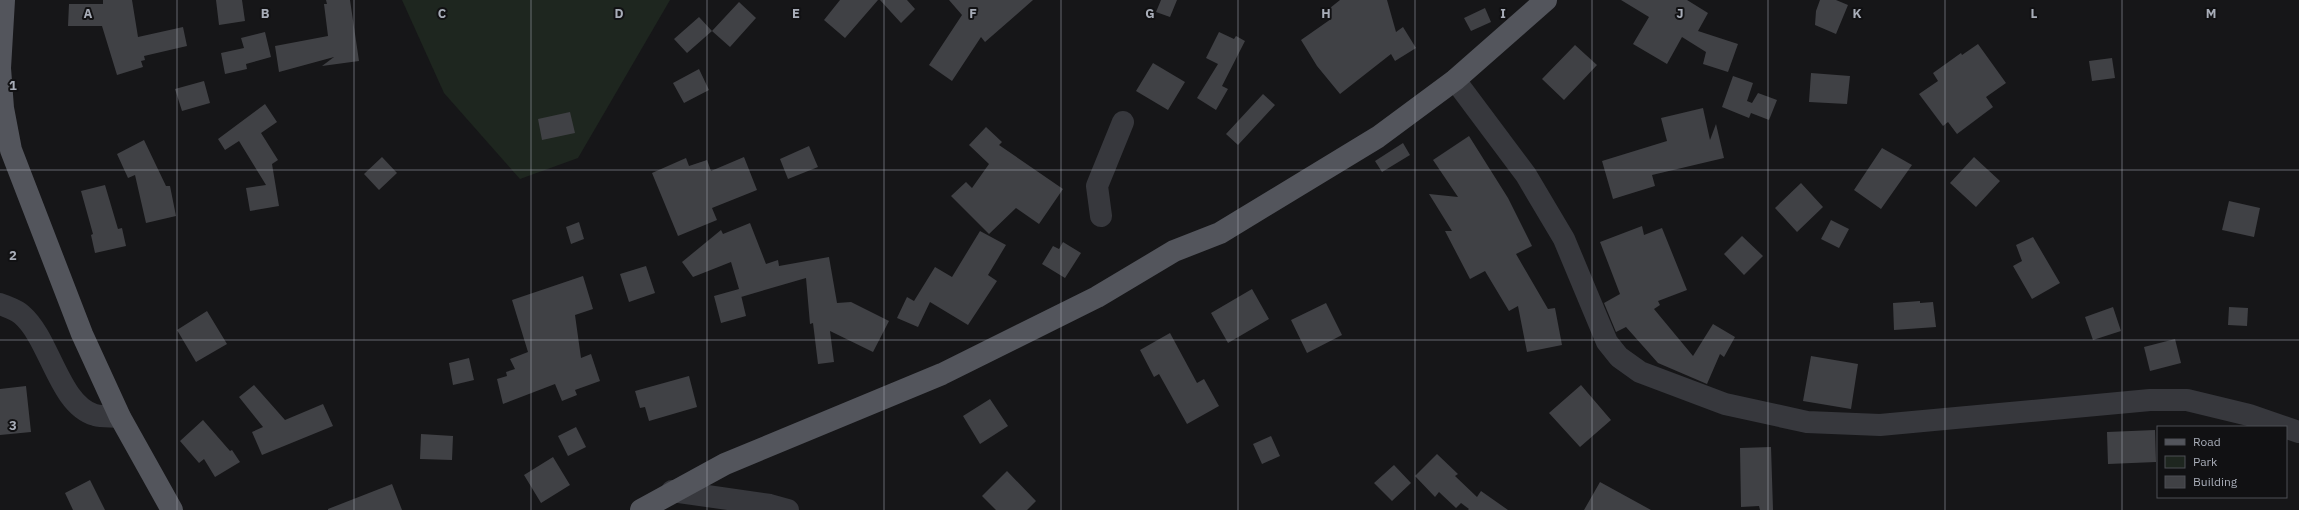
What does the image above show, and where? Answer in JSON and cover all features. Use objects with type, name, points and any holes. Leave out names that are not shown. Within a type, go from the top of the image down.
[{"type":"main road","points":[[4,0],[0,68],[3,108],[11,150],[82,334],[120,417],[172,510]]},
{"type":"main road","points":[[641,510],[672,491],[725,464],[776,441],[942,374],[1097,297],[1174,251],[1220,233],[1378,136],[1455,80],[1540,2]]},
{"type":"street","points":[[1455,80],[1526,175],[1564,238],[1607,342],[1619,357],[1640,372],[1725,404],[1807,422],[1880,425],[2158,400],[2187,400],[2249,415],[2281,426]]},
{"type":"street","points":[[1101,216],[1097,186],[1123,122]]},
{"type":"street","points":[[0,304],[22,314],[43,342],[59,376],[76,403],[94,414],[120,417]]},
{"type":"street","points":[[2287,428],[2299,432]]},
{"type":"street","points":[[672,491],[770,505],[788,510]]},
{"type":"green space","points":[[402,0],[670,0],[578,158],[520,179],[444,93]]},
{"type":"building","points":[[103,0],[132,0],[138,37],[183,27],[187,46],[144,56],[145,60],[141,61],[143,67],[117,75],[102,26],[68,26],[69,4],[103,4]]},
{"type":"building","points":[[216,0],[242,0],[245,21],[219,25]]},
{"type":"building","points":[[326,0],[350,0],[359,61],[322,66],[334,57],[279,72],[275,46],[328,36],[324,4],[327,4]]},
{"type":"building","points":[[840,0],[878,0],[845,38],[824,20]]},
{"type":"building","points":[[880,0],[907,0],[915,9],[901,23]]},
{"type":"building","points":[[949,0],[1033,0],[985,42],[981,37],[952,81],[929,65],[962,15]]},
{"type":"building","points":[[1161,0],[1177,0],[1170,17],[1156,12]]},
{"type":"building","points":[[1340,0],[1387,0],[1396,32],[1403,27],[1416,48],[1395,61],[1391,54],[1340,94],[1317,66],[1301,40],[1331,19],[1325,12]]},
{"type":"building","points":[[1621,0],[1687,0],[1708,13],[1698,31],[1738,44],[1728,72],[1703,64],[1706,52],[1682,37],[1667,64],[1633,44],[1649,17]]},
{"type":"building","points":[[1820,0],[1836,0],[1848,5],[1836,34],[1815,25],[1816,11]]},
{"type":"building","points":[[739,2],[756,18],[730,47],[712,31]]},
{"type":"building","points":[[1485,8],[1491,22],[1471,31],[1464,18]]},
{"type":"building","points":[[699,17],[712,31],[687,53],[674,39]]},
{"type":"building","points":[[265,32],[271,57],[246,64],[247,69],[225,74],[221,53],[244,48],[241,38]]},
{"type":"building","points":[[1219,32],[1234,39],[1236,36],[1245,41],[1222,86],[1228,89],[1216,110],[1197,98],[1218,64],[1206,58]]},
{"type":"building","points":[[1978,44],[2006,83],[1986,97],[1993,107],[1957,134],[1948,122],[1943,126],[1919,94],[1938,81],[1933,73],[1961,53],[1962,55]]},
{"type":"building","points":[[1575,45],[1597,65],[1564,100],[1542,79]]},
{"type":"building","points":[[2112,58],[2115,78],[2092,81],[2089,61]]},
{"type":"building","points":[[1153,63],[1185,82],[1168,110],[1136,91]]},
{"type":"building","points":[[699,69],[709,90],[684,103],[673,83]]},
{"type":"building","points":[[1811,73],[1850,76],[1847,104],[1809,102]]},
{"type":"building","points":[[1733,76],[1753,83],[1747,101],[1752,103],[1758,93],[1777,100],[1769,120],[1751,113],[1749,118],[1722,107]]},
{"type":"building","points":[[204,81],[210,103],[182,111],[175,89]]},
{"type":"building","points":[[1263,94],[1275,105],[1238,145],[1226,134]]},
{"type":"building","points":[[265,104],[277,122],[261,133],[278,160],[272,164],[279,206],[250,211],[246,188],[266,185],[239,141],[225,150],[218,139]]},
{"type":"building","points":[[1703,108],[1710,140],[1716,124],[1724,158],[1652,175],[1655,186],[1613,199],[1602,161],[1667,141],[1661,118]]},
{"type":"building","points":[[570,112],[575,133],[542,140],[538,119]]},
{"type":"building","points":[[986,127],[1002,142],[999,145],[1063,189],[1039,224],[1016,208],[989,234],[951,196],[966,182],[972,188],[989,164],[969,145]]},
{"type":"building","points":[[1469,136],[1508,198],[1532,246],[1516,254],[1548,309],[1555,308],[1562,345],[1527,352],[1518,306],[1509,311],[1485,271],[1470,279],[1445,231],[1452,231],[1429,194],[1458,197],[1433,160]]},
{"type":"building","points":[[144,140],[166,186],[170,186],[176,216],[146,223],[135,175],[128,178],[117,154]]},
{"type":"building","points":[[1403,143],[1410,155],[1382,172],[1375,161]]},
{"type":"building","points":[[809,146],[818,167],[788,179],[780,159]]},
{"type":"building","points":[[1882,148],[1912,165],[1881,209],[1854,190]]},
{"type":"building","points":[[382,157],[397,173],[379,190],[364,174]]},
{"type":"building","points":[[744,157],[757,190],[712,208],[717,220],[678,236],[652,173],[686,158],[689,166],[707,160],[711,171]]},
{"type":"building","points":[[1974,157],[2000,181],[1976,207],[1950,183]]},
{"type":"building","points":[[1801,183],[1823,207],[1797,232],[1775,208]]},
{"type":"building","points":[[105,185],[118,229],[122,228],[126,246],[95,253],[91,235],[93,234],[81,191]]},
{"type":"building","points":[[2229,201],[2260,208],[2254,237],[2222,230]]},
{"type":"building","points":[[1831,220],[1849,229],[1839,248],[1821,239]]},
{"type":"building","points":[[579,222],[584,239],[571,244],[566,227]]},
{"type":"building","points":[[750,223],[766,264],[778,260],[779,266],[829,257],[837,303],[851,302],[889,321],[873,352],[830,331],[834,362],[818,364],[813,323],[810,324],[806,278],[741,297],[746,316],[721,323],[714,296],[739,289],[731,262],[693,277],[682,262],[721,230],[723,234]]},
{"type":"building","points":[[1642,226],[1644,235],[1662,228],[1687,290],[1658,301],[1660,305],[1654,309],[1693,356],[1713,324],[1735,337],[1724,357],[1720,354],[1707,384],[1658,363],[1626,327],[1616,332],[1604,303],[1620,294],[1600,242]]},
{"type":"building","points":[[980,231],[1006,245],[988,275],[997,281],[968,325],[930,302],[918,327],[897,318],[907,297],[914,301],[935,267],[952,277]]},
{"type":"building","points":[[1742,236],[1763,256],[1744,275],[1724,254]]},
{"type":"building","points":[[2033,237],[2060,283],[2032,299],[2013,266],[2022,261],[2016,245]]},
{"type":"building","points":[[1063,242],[1081,253],[1065,278],[1042,264],[1053,246],[1059,249]]},
{"type":"building","points":[[646,266],[655,293],[629,302],[620,274]]},
{"type":"building","points":[[583,276],[593,309],[575,315],[581,358],[591,354],[600,381],[575,390],[577,395],[562,401],[555,384],[503,404],[497,379],[507,376],[506,372],[515,369],[510,359],[528,352],[512,300]]},
{"type":"building","points":[[1252,289],[1269,319],[1228,343],[1211,313]]},
{"type":"building","points":[[1920,301],[1920,303],[1933,302],[1936,327],[1894,330],[1893,303]]},
{"type":"building","points":[[1326,303],[1342,335],[1307,353],[1291,320]]},
{"type":"building","points":[[2113,307],[2121,331],[2093,340],[2085,317]]},
{"type":"building","points":[[2229,307],[2248,308],[2247,326],[2228,325]]},
{"type":"building","points":[[207,311],[227,344],[196,362],[177,330]]},
{"type":"building","points":[[1170,333],[1197,383],[1204,379],[1219,406],[1187,424],[1159,374],[1154,377],[1140,350]]},
{"type":"building","points":[[2175,339],[2181,363],[2150,371],[2144,347]]},
{"type":"building","points":[[1811,356],[1858,364],[1851,409],[1803,401]]},
{"type":"building","points":[[469,358],[474,380],[453,385],[449,363]]},
{"type":"building","points":[[689,376],[697,407],[649,421],[645,407],[640,408],[635,391]]},
{"type":"building","points":[[254,385],[285,420],[323,404],[333,426],[262,455],[252,432],[263,427],[239,397]]},
{"type":"building","points":[[1581,385],[1611,420],[1580,447],[1549,413]]},
{"type":"building","points":[[26,386],[31,432],[0,435],[0,389]]},
{"type":"building","points":[[990,399],[1008,426],[980,444],[963,416]]},
{"type":"building","points":[[203,420],[230,451],[232,450],[240,462],[215,477],[204,459],[199,463],[180,441]]},
{"type":"building","points":[[576,427],[586,447],[568,456],[558,436]]},
{"type":"building","points":[[2155,430],[2156,462],[2108,464],[2107,432]]},
{"type":"building","points":[[421,434],[453,436],[452,460],[420,459]]},
{"type":"building","points":[[1271,436],[1280,456],[1262,464],[1253,444]]},
{"type":"building","points":[[1771,447],[1773,510],[1760,510],[1759,506],[1741,507],[1740,448]]},
{"type":"building","points":[[1437,454],[1458,474],[1455,476],[1477,497],[1481,491],[1508,510],[1468,510],[1469,509],[1461,503],[1456,508],[1439,492],[1435,497],[1415,476]]},
{"type":"building","points":[[553,457],[570,485],[541,503],[524,475]]},
{"type":"building","points":[[1394,465],[1411,483],[1392,501],[1374,483]]},
{"type":"building","points":[[1007,471],[1036,501],[1027,510],[996,510],[982,496]]},
{"type":"building","points":[[90,480],[105,510],[73,510],[65,493]]},
{"type":"building","points":[[1600,482],[1651,510],[1584,510]]},
{"type":"building","points":[[392,484],[402,510],[328,510],[328,509]]}]
